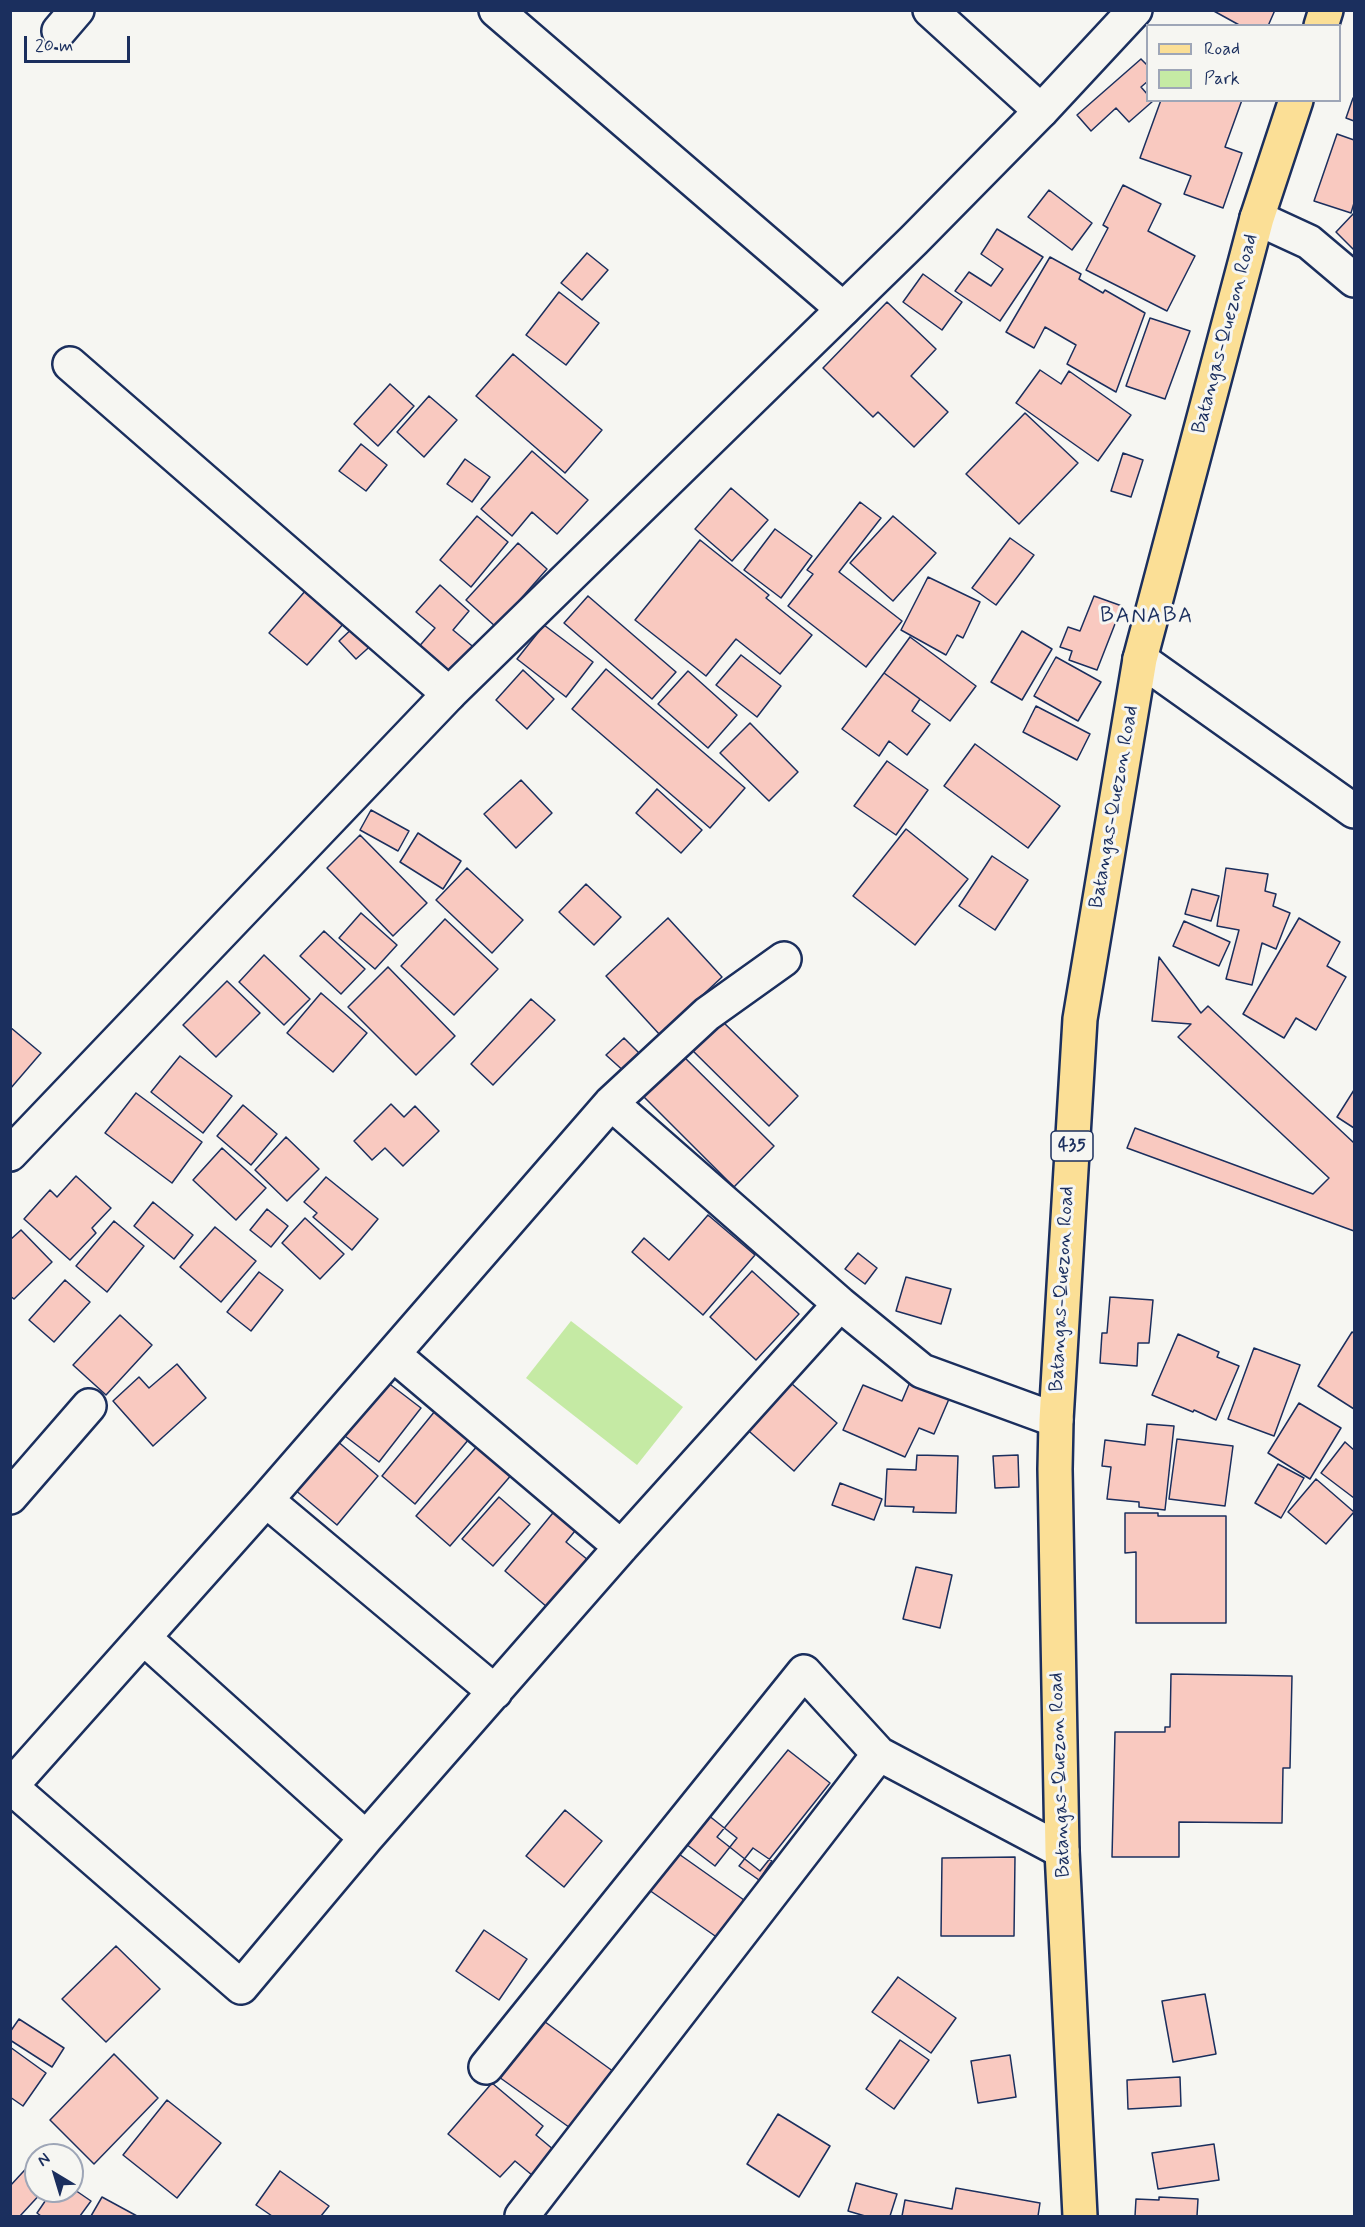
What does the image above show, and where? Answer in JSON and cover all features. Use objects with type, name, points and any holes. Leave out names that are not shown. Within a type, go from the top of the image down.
[{"type":"main road","name":"Batangas-Quezon Road","points":[[1080,2217],[1062,1851],[1056,1568],[1056,1420],[1080,1019],[1140,659],[1257,218],[1295,102]]},
{"type":"street","points":[[496,10],[843,309]]},
{"type":"street","points":[[930,10],[1041,111]]},
{"type":"street","points":[[10,1154],[449,694],[843,309],[1041,111],[1135,10]]},
{"type":"street","points":[[1257,218],[1309,242],[1354,280]]},
{"type":"street","points":[[70,364],[449,694]]},
{"type":"street","points":[[1140,659],[1354,811]]},
{"type":"street","points":[[784,959],[707,1014],[611,1103],[266,1500],[11,1786],[241,1987],[366,1838],[621,1547],[840,1304]]},
{"type":"street","points":[[611,1103],[840,1304],[922,1371],[1056,1420]]},
{"type":"street","points":[[393,1354],[621,1547]]},
{"type":"street","points":[[10,1497],[89,1406]]},
{"type":"street","points":[[266,1500],[495,1692]]},
{"type":"street","points":[[144,1638],[366,1838]]},
{"type":"street","points":[[486,2067],[804,1672],[879,1754],[1062,1851]]},
{"type":"street","points":[[522,2217],[879,1754]]},
{"type":"green space","points":[[571,1321],[683,1407],[637,1465],[526,1378]]},
{"type":"building","points":[[1212,10],[1275,10],[1269,24],[1237,24]]},
{"type":"building","points":[[1141,59],[1146,64],[1146,83],[1141,87],[1146,93],[1146,102],[1152,102],[1129,122],[1116,108],[1091,131],[1077,115]]},
{"type":"building","points":[[1354,98],[1354,121],[1346,118]]},
{"type":"building","points":[[1160,102],[1241,102],[1225,147],[1242,153],[1223,208],[1184,194],[1191,176],[1140,158]]},
{"type":"building","points":[[1337,134],[1354,140],[1354,203],[1351,213],[1314,201]]},
{"type":"building","points":[[1123,185],[1161,204],[1148,231],[1195,256],[1167,311],[1086,270],[1108,228],[1103,225]]},
{"type":"building","points":[[1049,190],[1092,223],[1072,250],[1028,217]]},
{"type":"building","points":[[1354,213],[1354,250],[1336,232]]},
{"type":"building","points":[[997,229],[1043,257],[1000,321],[955,291],[969,272],[991,286],[1003,269],[981,254]]},
{"type":"building","points":[[587,253],[608,270],[582,300],[561,283]]},
{"type":"building","points":[[1050,257],[1081,274],[1079,279],[1103,293],[1105,290],[1145,313],[1116,392],[1067,364],[1076,345],[1045,327],[1034,348],[1006,332]]},
{"type":"building","points":[[923,274],[962,302],[942,330],[903,302]]},
{"type":"building","points":[[559,292],[599,323],[566,365],[526,335]]},
{"type":"building","points":[[887,302],[936,349],[911,376],[948,412],[914,447],[878,412],[873,417],[823,368]]},
{"type":"building","points":[[1150,318],[1190,331],[1165,399],[1126,386]]},
{"type":"building","points":[[513,354],[602,430],[565,473],[476,396]]},
{"type":"building","points":[[1040,370],[1061,384],[1069,371],[1131,415],[1098,461],[1016,403]]},
{"type":"building","points":[[390,384],[414,406],[378,446],[354,424]]},
{"type":"building","points":[[429,396],[457,420],[424,457],[397,432]]},
{"type":"building","points":[[1025,413],[1078,463],[1019,524],[966,474]]},
{"type":"building","points":[[361,444],[387,465],[366,491],[339,471]]},
{"type":"building","points":[[532,451],[588,500],[557,534],[532,512],[512,536],[481,509]]},
{"type":"building","points":[[1123,453],[1143,460],[1131,497],[1111,491]]},
{"type":"building","points":[[465,459],[490,477],[472,502],[447,484]]},
{"type":"building","points":[[731,488],[768,520],[732,561],[695,529]]},
{"type":"building","points":[[860,502],[881,518],[839,572],[902,621],[866,667],[788,606],[813,574],[807,570]]},
{"type":"building","points":[[477,516],[508,542],[471,587],[440,560]]},
{"type":"building","points":[[893,516],[936,553],[893,601],[850,563]]},
{"type":"building","points":[[775,529],[812,556],[781,598],[744,570]]},
{"type":"building","points":[[1010,538],[1034,555],[996,605],[972,588]]},
{"type":"building","points":[[700,540],[769,595],[766,598],[812,635],[780,674],[736,639],[706,676],[635,620]]},
{"type":"building","points":[[518,543],[547,569],[496,627],[466,600]]},
{"type":"building","points":[[928,577],[980,602],[963,638],[957,635],[946,655],[901,630]]},
{"type":"building","points":[[440,585],[469,611],[453,630],[477,650],[444,687],[410,657],[435,628],[416,612]]},
{"type":"building","points":[[306,590],[344,623],[307,665],[269,633]]},
{"type":"building","points":[[588,596],[676,672],[652,699],[564,623]]},
{"type":"building","points":[[1094,596],[1122,606],[1097,670],[1069,660],[1072,651],[1060,647],[1068,627],[1080,631]]},
{"type":"building","points":[[358,623],[376,641],[356,659],[339,641]]},
{"type":"building","points":[[544,625],[593,662],[566,697],[517,659]]},
{"type":"building","points":[[1022,631],[1052,649],[1022,700],[991,682]]},
{"type":"building","points":[[910,637],[976,686],[950,721],[884,673]]},
{"type":"building","points":[[741,655],[781,686],[757,717],[716,685]]},
{"type":"building","points":[[1056,657],[1101,682],[1078,721],[1034,696]]},
{"type":"building","points":[[606,669],[745,788],[710,828],[572,709]]},
{"type":"building","points":[[523,670],[554,699],[527,729],[496,700]]},
{"type":"building","points":[[688,671],[737,715],[708,748],[658,704]]},
{"type":"building","points":[[884,673],[920,699],[912,711],[930,724],[907,755],[889,741],[879,756],[842,729]]},
{"type":"building","points":[[1036,706],[1090,734],[1077,760],[1023,732]]},
{"type":"building","points":[[750,723],[798,772],[769,801],[720,753]]},
{"type":"building","points":[[975,744],[1060,806],[1028,848],[944,786]]},
{"type":"building","points":[[887,761],[928,790],[896,835],[854,806]]},
{"type":"building","points":[[521,780],[552,813],[516,848],[484,814]]},
{"type":"building","points":[[657,789],[702,830],[681,853],[636,813]]},
{"type":"building","points":[[371,810],[409,831],[398,851],[360,830]]},
{"type":"building","points":[[906,829],[968,879],[915,945],[853,896]]},
{"type":"building","points":[[418,833],[461,861],[443,889],[400,862]]},
{"type":"building","points":[[360,835],[427,903],[393,936],[327,868]]},
{"type":"building","points":[[992,856],[1028,880],[995,930],[959,906]]},
{"type":"building","points":[[467,868],[523,920],[492,953],[436,900]]},
{"type":"building","points":[[1226,868],[1268,874],[1265,891],[1276,894],[1273,906],[1290,913],[1276,949],[1262,943],[1252,985],[1226,979],[1239,930],[1217,926]]},
{"type":"building","points":[[586,884],[621,917],[594,945],[559,912]]},
{"type":"building","points":[[1192,889],[1219,896],[1211,921],[1185,914]]},
{"type":"building","points":[[361,913],[397,945],[375,969],[339,938]]},
{"type":"building","points":[[668,918],[722,977],[660,1035],[606,976]]},
{"type":"building","points":[[1299,918],[1340,942],[1327,966],[1346,977],[1316,1030],[1296,1018],[1284,1038],[1243,1014]]},
{"type":"building","points":[[445,919],[498,969],[454,1015],[401,966]]},
{"type":"building","points":[[1184,921],[1230,942],[1219,966],[1173,946]]},
{"type":"building","points":[[324,931],[365,969],[341,994],[300,956]]},
{"type":"building","points":[[264,955],[310,999],[284,1025],[239,982]]},
{"type":"building","points":[[1159,957],[1201,1013],[1208,1006],[1354,1143],[1354,1231],[1127,1148],[1135,1128],[1313,1194],[1329,1178],[1178,1037],[1191,1024],[1152,1021]]},
{"type":"building","points":[[388,967],[455,1036],[416,1075],[348,1007]]},
{"type":"building","points":[[227,981],[260,1013],[216,1057],[183,1025]]},
{"type":"building","points":[[321,993],[367,1033],[333,1072],[287,1033]]},
{"type":"building","points":[[531,999],[555,1020],[493,1085],[471,1064]]},
{"type":"building","points":[[718,1017],[798,1096],[769,1126],[688,1046]]},
{"type":"building","points":[[10,1027],[41,1053],[10,1089]]},
{"type":"building","points":[[624,1038],[643,1057],[627,1074],[606,1055]]},
{"type":"building","points":[[180,1056],[232,1096],[203,1133],[151,1092]]},
{"type":"building","points":[[683,1056],[774,1146],[734,1187],[643,1096]]},
{"type":"building","points":[[1354,1090],[1354,1128],[1337,1117]]},
{"type":"building","points":[[136,1093],[202,1142],[172,1183],[105,1133]]},
{"type":"building","points":[[391,1104],[404,1117],[415,1106],[439,1131],[403,1166],[385,1148],[372,1160],[354,1141]]},
{"type":"building","points":[[243,1105],[277,1134],[251,1165],[217,1136]]},
{"type":"building","points":[[286,1137],[319,1169],[287,1201],[255,1170]]},
{"type":"building","points":[[222,1148],[266,1188],[236,1220],[193,1180]]},
{"type":"building","points":[[76,1176],[111,1208],[92,1228],[96,1233],[70,1260],[24,1219],[50,1190],[57,1197]]},
{"type":"building","points":[[326,1177],[378,1219],[352,1250],[313,1217],[317,1213],[304,1202]]},
{"type":"building","points":[[153,1202],[193,1235],[174,1259],[134,1226]]},
{"type":"building","points":[[267,1209],[288,1226],[271,1247],[250,1230]]},
{"type":"building","points":[[708,1215],[755,1255],[703,1315],[632,1252],[644,1238],[669,1260]]},
{"type":"building","points":[[305,1218],[344,1254],[320,1279],[282,1243]]},
{"type":"building","points":[[114,1221],[144,1246],[107,1292],[76,1266]]},
{"type":"building","points":[[215,1227],[256,1261],[221,1302],[180,1267]]},
{"type":"building","points":[[21,1230],[52,1262],[14,1299],[10,1296],[10,1240]]},
{"type":"building","points":[[858,1253],[877,1268],[865,1284],[845,1269]]},
{"type":"building","points":[[752,1271],[799,1314],[756,1360],[710,1317]]},
{"type":"building","points":[[259,1272],[283,1290],[251,1331],[227,1312]]},
{"type":"building","points":[[906,1277],[951,1289],[941,1324],[896,1311]]},
{"type":"building","points":[[65,1280],[90,1302],[54,1342],[29,1320]]},
{"type":"building","points":[[1110,1297],[1153,1300],[1149,1343],[1138,1343],[1137,1366],[1100,1363],[1102,1333],[1107,1333]]},
{"type":"building","points":[[120,1315],[152,1345],[106,1395],[73,1365]]},
{"type":"building","points":[[1352,1332],[1354,1333],[1354,1409],[1318,1386]]},
{"type":"building","points":[[1178,1334],[1219,1352],[1217,1357],[1239,1366],[1216,1420],[1152,1395]]},
{"type":"building","points":[[1254,1348],[1300,1365],[1274,1436],[1228,1419]]},
{"type":"building","points":[[177,1364],[206,1398],[153,1446],[113,1401],[139,1377],[149,1388]]},
{"type":"building","points":[[784,1377],[837,1423],[794,1471],[742,1425]]},
{"type":"building","points":[[383,1379],[421,1408],[379,1462],[341,1433]]},
{"type":"building","points":[[910,1382],[949,1399],[934,1434],[919,1428],[905,1457],[843,1430],[863,1385],[902,1401]]},
{"type":"building","points":[[1299,1403],[1341,1428],[1310,1479],[1268,1453]]},
{"type":"building","points":[[435,1411],[469,1439],[415,1504],[382,1476]]},
{"type":"building","points":[[1147,1424],[1174,1426],[1165,1510],[1139,1507],[1139,1502],[1107,1499],[1111,1467],[1102,1466],[1105,1440],[1145,1445]]},
{"type":"building","points":[[1177,1439],[1233,1446],[1225,1506],[1169,1499]]},
{"type":"building","points":[[336,1440],[378,1476],[337,1525],[294,1489]]},
{"type":"building","points":[[1345,1442],[1354,1450],[1354,1498],[1321,1473]]},
{"type":"building","points":[[479,1444],[513,1473],[450,1546],[416,1516]]},
{"type":"building","points":[[917,1455],[958,1456],[956,1513],[913,1512],[914,1507],[885,1506],[887,1469],[916,1470]]},
{"type":"building","points":[[1018,1455],[1019,1487],[995,1488],[993,1456]]},
{"type":"building","points":[[1278,1464],[1304,1478],[1281,1518],[1255,1503]]},
{"type":"building","points":[[1316,1479],[1354,1512],[1326,1544],[1288,1512]]},
{"type":"building","points":[[840,1483],[882,1499],[874,1520],[832,1505]]},
{"type":"building","points":[[499,1497],[530,1524],[493,1566],[462,1539]]},
{"type":"building","points":[[557,1508],[579,1526],[566,1542],[588,1560],[547,1607],[505,1571]]},
{"type":"building","points":[[1125,1513],[1158,1513],[1158,1516],[1226,1516],[1226,1623],[1136,1623],[1136,1552],[1125,1553]]},
{"type":"building","points":[[916,1567],[952,1575],[940,1628],[903,1619]]},
{"type":"building","points":[[1171,1674],[1292,1676],[1290,1768],[1283,1768],[1282,1823],[1179,1822],[1179,1857],[1112,1857],[1115,1732],[1165,1732],[1165,1727],[1170,1727]]},
{"type":"building","points":[[788,1750],[830,1783],[760,1871],[717,1837]]},
{"type":"building","points":[[565,1810],[602,1841],[564,1887],[526,1856]]},
{"type":"building","points":[[708,1815],[737,1838],[715,1866],[686,1844]]},
{"type":"building","points":[[753,1848],[772,1861],[759,1880],[739,1866]]},
{"type":"building","points":[[676,1852],[744,1900],[718,1938],[649,1890]]},
{"type":"building","points":[[1015,1857],[1014,1936],[941,1936],[942,1858]]},
{"type":"building","points":[[484,1930],[527,1959],[499,2000],[456,1971]]},
{"type":"building","points":[[116,1946],[160,1989],[106,2042],[62,1999]]},
{"type":"building","points":[[898,1977],[956,2018],[931,2053],[872,2012]]},
{"type":"building","points":[[1205,1994],[1216,2054],[1173,2062],[1162,2001]]},
{"type":"building","points":[[19,2019],[64,2048],[52,2067],[10,2040],[10,2032]]},
{"type":"building","points":[[541,2019],[621,2077],[580,2135],[499,2077]]},
{"type":"building","points":[[900,2040],[929,2060],[894,2109],[866,2089]]},
{"type":"building","points":[[10,2047],[46,2073],[23,2106],[10,2097]]},
{"type":"building","points":[[114,2054],[158,2098],[94,2164],[84,2154],[84,2143],[73,2143],[50,2120]]},
{"type":"building","points":[[1010,2055],[1016,2097],[978,2103],[971,2061]]},
{"type":"building","points":[[1180,2077],[1181,2106],[1128,2109],[1127,2080]]},
{"type":"building","points":[[492,2083],[543,2126],[536,2135],[560,2155],[538,2180],[515,2161],[500,2177],[448,2134]]},
{"type":"building","points":[[167,2100],[221,2143],[177,2198],[123,2155]]},
{"type":"building","points":[[778,2114],[830,2146],[799,2197],[747,2164]]},
{"type":"building","points":[[1214,2144],[1219,2180],[1158,2189],[1152,2153]]},
{"type":"building","points":[[24,2171],[24,2203],[32,2203],[20,2216],[10,2216],[10,2186]]},
{"type":"building","points":[[280,2171],[329,2206],[321,2216],[272,2216],[256,2205]]},
{"type":"building","points":[[856,2183],[897,2194],[890,2216],[865,2216],[848,2211]]},
{"type":"building","points":[[956,2188],[1040,2203],[1038,2216],[902,2216],[905,2200],[952,2209]]},
{"type":"building","points":[[84,2196],[91,2201],[80,2216],[41,2216],[37,2213],[44,2203],[84,2203]]},
{"type":"building","points":[[102,2197],[137,2216],[91,2216]]},
{"type":"building","points":[[1159,2197],[1198,2199],[1197,2216],[1135,2216],[1136,2199],[1159,2200]]},
{"type":"district","name":"BANABA","points":[[1147,617]]}]
